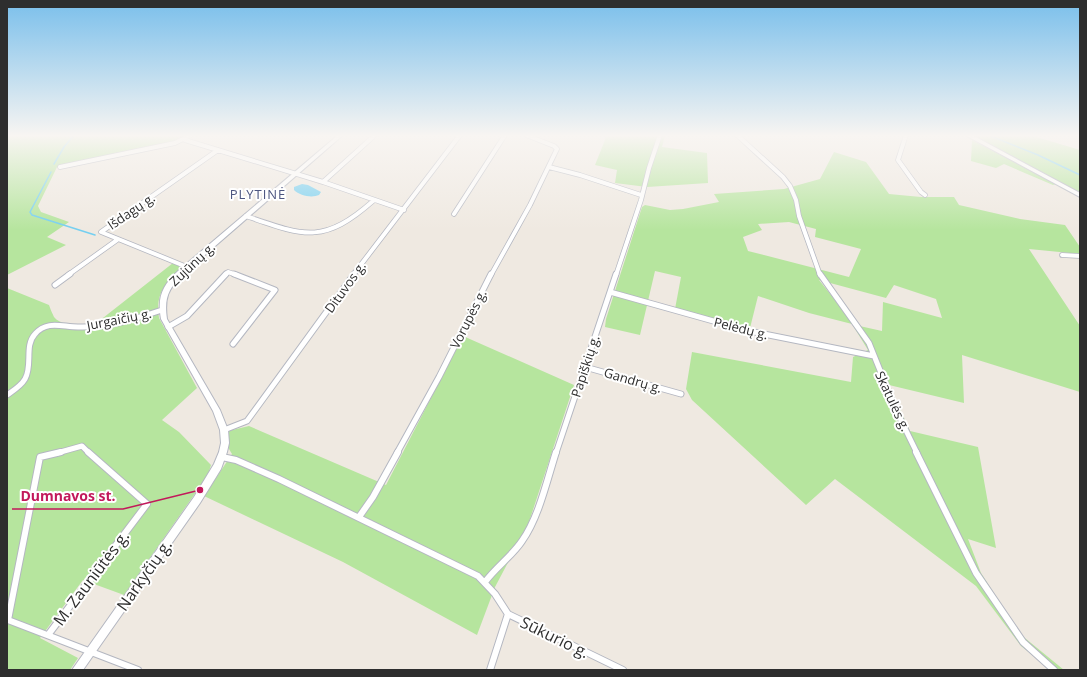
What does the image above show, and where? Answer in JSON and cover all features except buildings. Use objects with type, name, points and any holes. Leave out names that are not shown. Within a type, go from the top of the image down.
[{"type":"main road","name":"Zujūnų g.","points":[[211,479],[222,457],[225,443],[224,430],[216,410],[168,327],[162,310],[163,295],[167,287],[187,266],[304,167]]},
{"type":"main road","points":[[1027,167],[1080,195]]},
{"type":"main road","name":"Narkyčių g.","points":[[77,670],[211,479]]},
{"type":"street","name":"Išdagų g.","points":[[187,266],[101,232],[194,167]]},
{"type":"street","points":[[271,167],[323,182],[373,201],[404,210]]},
{"type":"street","points":[[323,182],[340,167]]},
{"type":"street","name":"Dituvos g.","points":[[224,430],[247,421],[343,289],[436,167]]},
{"type":"street","points":[[454,214],[485,167]]},
{"type":"street","name":"Papiškių g.","points":[[485,582],[494,570],[522,541],[534,518],[610,292],[650,167]]},
{"type":"street","name":"Skatulės g.","points":[[771,167],[783,177],[790,186],[796,200],[799,216],[819,275],[869,343],[896,410],[976,573],[1023,642],[1054,670]]},
{"type":"street","points":[[903,167],[920,192],[925,195]]},
{"type":"street","points":[[549,168],[580,175],[641,196]]},
{"type":"street","name":"Vorupės g.","points":[[359,517],[373,497],[439,377],[487,282],[549,168]]},
{"type":"street","points":[[246,216],[303,234],[315,233],[345,223],[373,201]]},
{"type":"street","points":[[55,285],[118,240]]},
{"type":"street","points":[[1062,255],[1080,256]]},
{"type":"street","points":[[168,327],[187,316],[228,272],[274,290],[233,344]]},
{"type":"street","name":"Pelėdų g.","points":[[610,292],[748,331],[874,356]]},
{"type":"street","name":"Jurgaičių g.","points":[[7,395],[25,381],[30,358],[29,346],[35,333],[45,326],[52,324],[74,327],[95,326],[136,319],[162,310]]},
{"type":"street","name":"Gandrų g.","points":[[585,367],[681,394]]},
{"type":"street","name":"M. Zauniūtės g.","points":[[48,635],[147,504],[82,446],[40,457],[8,620],[138,670]]},
{"type":"street","points":[[222,457],[244,463],[359,517],[478,576],[503,603],[508,614],[490,670]]},
{"type":"street","name":"Sūkurio g.","points":[[508,614],[623,670]]},
{"type":"green space","points":[[7,167],[59,167],[57,167],[38,206],[41,212],[69,222],[47,237],[66,245],[7,275]]},
{"type":"green space","points":[[602,167],[707,167],[708,183],[647,187],[615,183],[617,170]]},
{"type":"green space","points":[[826,167],[869,167],[889,194],[921,197],[954,197],[959,205],[1020,219],[1065,225],[1080,247],[1080,254],[1029,249],[1080,326],[1080,392],[962,355],[964,403],[889,385],[910,431],[978,447],[996,548],[968,539],[981,573],[1020,634],[1064,670],[1052,670],[1021,646],[976,586],[835,479],[806,505],[692,400],[686,389],[692,352],[851,382],[853,357],[868,350],[852,324],[809,313],[758,296],[750,328],[675,309],[681,277],[655,271],[640,335],[605,327],[606,319],[642,207],[645,205],[670,210],[683,209],[719,202],[714,194],[784,189],[820,179]],"holes":[[[789,222],[816,229],[815,237],[861,249],[849,277],[748,251],[743,237],[762,230],[758,224]],[[819,280],[886,298],[894,285],[936,299],[942,318],[883,302],[882,331],[855,325]]]},
{"type":"green space","points":[[1010,167],[1023,167],[1056,184],[1053,185]]},
{"type":"green space","points":[[1029,167],[1080,167],[1080,193]]},
{"type":"green space","points":[[173,263],[184,266],[167,283],[160,295],[158,309],[159,318],[197,388],[162,420],[179,432],[211,465],[208,475],[124,595],[83,580],[40,638],[78,658],[70,670],[7,670],[7,288],[49,305],[54,317],[62,322],[72,325],[94,325]]},
{"type":"green space","points":[[463,336],[574,385],[528,525],[495,587],[477,635],[343,562],[204,496],[232,454],[229,449],[228,431],[249,426],[386,485]]},
{"type":"water","points":[[302,184],[308,185],[321,192],[316,196],[299,194],[294,190],[294,187]]},
{"type":"waterway","points":[[1062,167],[1080,175]]},
{"type":"waterway","points":[[51,172],[30,212],[32,215],[95,235]]},
{"type":"place","name":"Dumnavos st.","points":[[200,490]]},
{"type":"district","name":"PLYTINĖ","points":[[258,194]]}]
